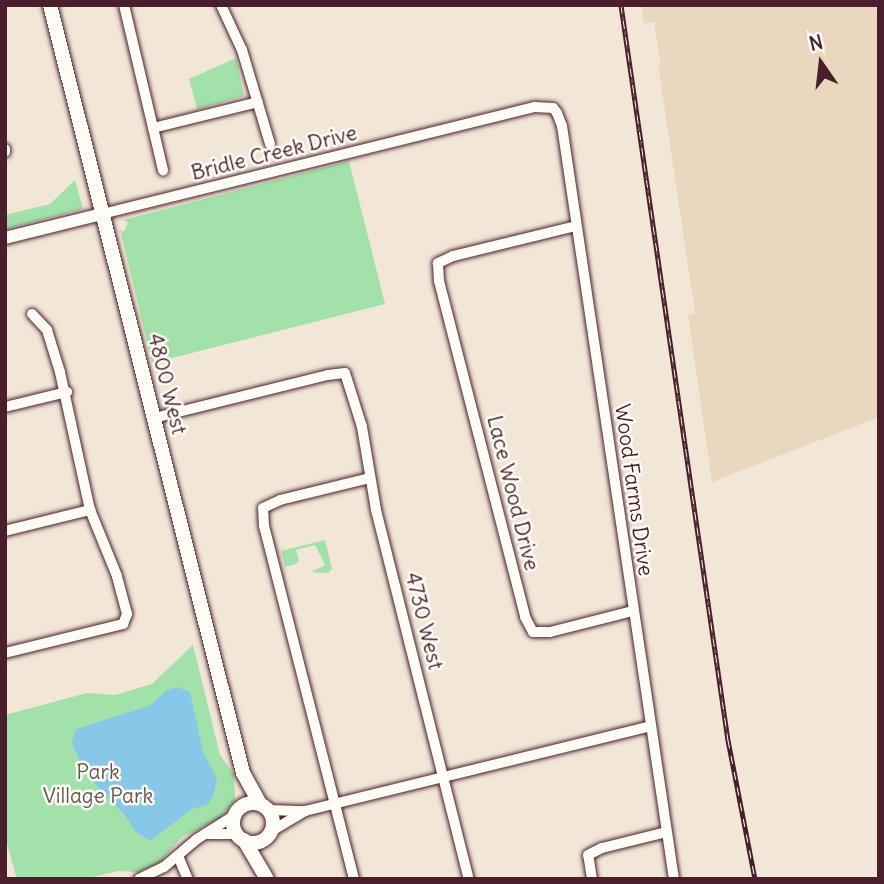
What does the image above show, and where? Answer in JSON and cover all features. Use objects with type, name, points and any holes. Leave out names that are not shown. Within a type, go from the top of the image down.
[{"type":"main road","name":"4800 West","points":[[50,5],[243,773],[273,820],[269,834],[266,876]]},
{"type":"main road","name":"4800 West","points":[[243,773],[233,824],[266,876]]},
{"type":"main road","points":[[237,812],[250,803],[264,807]]},
{"type":"main road","points":[[241,837],[257,842],[269,834]]},
{"type":"street","points":[[124,5],[163,170]]},
{"type":"street","points":[[221,5],[242,50],[270,144]]},
{"type":"street","points":[[153,128],[258,102]]},
{"type":"street","name":"Bridle Creek Drive","points":[[5,238],[535,107],[552,108]]},
{"type":"street","name":"Wood Farms Drive","points":[[552,108],[562,126],[632,611],[674,879]]},
{"type":"street","name":"Lace Wood Drive","points":[[576,226],[453,256],[438,263],[439,281],[525,617],[533,632],[550,632],[632,611]]},
{"type":"street","points":[[5,653],[122,624],[127,614],[117,576],[90,510],[67,392],[47,330],[32,314]]},
{"type":"street","name":"4730 West","points":[[154,418],[328,374],[345,373],[362,427],[370,478],[469,879]]},
{"type":"street","points":[[5,407],[67,392]]},
{"type":"street","points":[[354,879],[264,526],[263,508],[280,500],[370,478]]},
{"type":"street","points":[[5,531],[90,510]]},
{"type":"street","points":[[269,834],[305,811],[650,726]]},
{"type":"street","points":[[264,807],[305,811]]},
{"type":"street","points":[[139,879],[164,867],[204,834],[237,812]]},
{"type":"street","points":[[592,879],[589,855],[601,848],[666,832]]},
{"type":"street","points":[[204,834],[241,837]]},
{"type":"street","points":[[178,856],[188,879]]},
{"type":"shaded area","points":[[641,5],[874,5],[879,17],[879,417],[712,482],[688,315],[695,313],[659,71],[660,59],[654,22],[644,23]]},
{"type":"green space","points":[[236,58],[244,96],[197,109],[189,79]]},
{"type":"green space","points":[[349,161],[385,304],[152,363],[120,229],[122,232],[125,230],[128,222],[124,220]]},
{"type":"green space","points":[[75,180],[83,209],[5,229],[5,215],[50,204]]},
{"type":"green space","points":[[325,540],[332,569],[328,573],[311,572],[325,565],[315,545],[296,550],[299,560],[296,564],[285,567],[281,551]]},
{"type":"green space","name":"Park Village Park","points":[[193,645],[220,755],[234,774],[235,800],[220,818],[182,837],[159,863],[137,872],[118,871],[85,879],[17,879],[5,837],[5,715],[87,693],[115,695],[152,684]]},
{"type":"water","points":[[177,687],[190,692],[203,752],[217,779],[213,797],[207,805],[192,809],[150,841],[135,831],[124,814],[97,787],[79,760],[72,743],[76,729],[149,706],[167,690]]},
{"type":"railway","points":[[621,5],[728,740],[755,879]]}]
